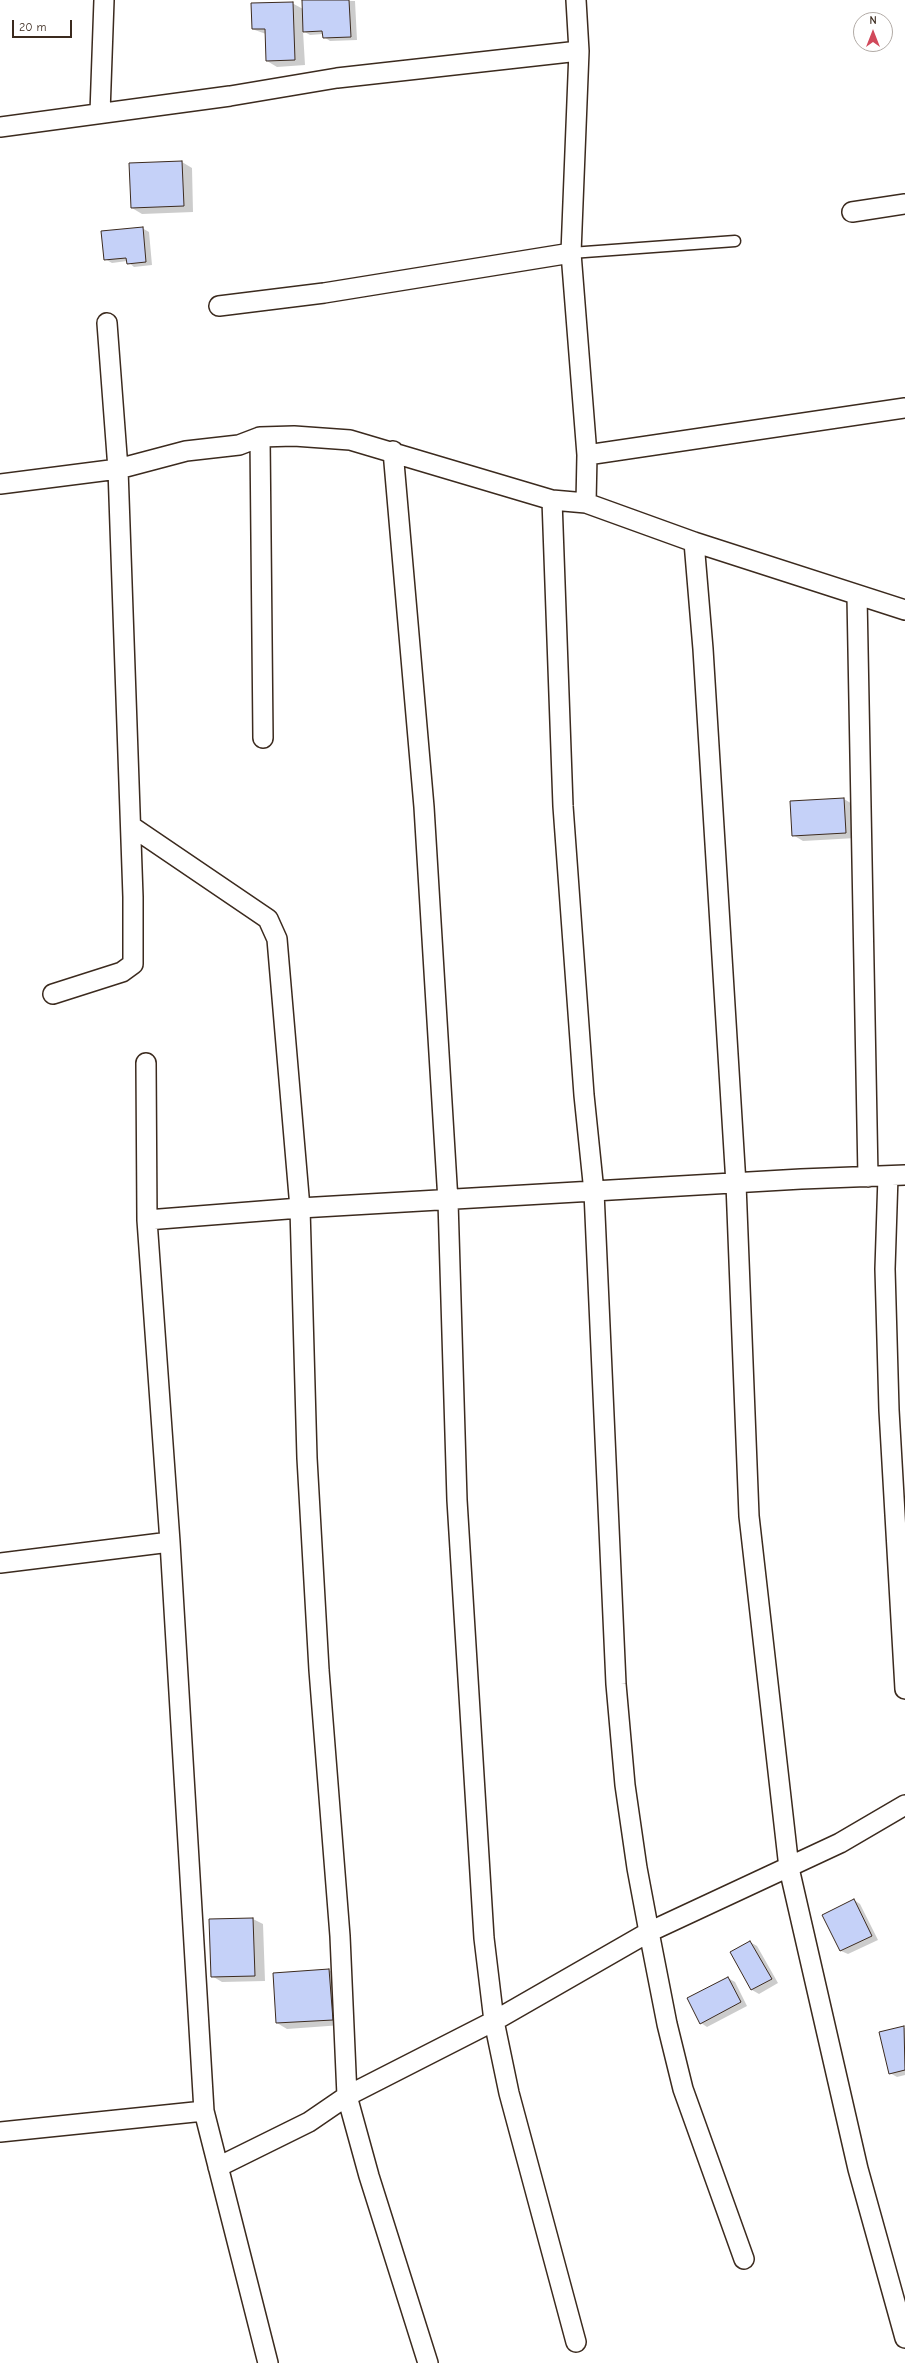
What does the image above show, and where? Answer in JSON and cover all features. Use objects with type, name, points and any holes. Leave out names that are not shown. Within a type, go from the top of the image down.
[{"type":"street","points":[[100,113],[104,0]]},
{"type":"street","points":[[576,0],[579,51],[572,253],[587,455],[586,503]]},
{"type":"street","points":[[0,128],[230,96],[345,77],[579,51]]},
{"type":"street","points":[[852,212],[905,204]]},
{"type":"street","points":[[219,306],[324,293],[572,253]]},
{"type":"street","points":[[53,994],[122,972],[133,964],[131,826],[118,469],[107,323]]},
{"type":"street","points":[[587,455],[905,408]]},
{"type":"street","points":[[0,484],[118,469],[186,451],[239,445],[260,437],[294,436],[350,440],[393,451],[552,500],[586,503],[694,542],[857,596],[905,610]]},
{"type":"street","points":[[260,437],[263,738]]},
{"type":"street","points":[[393,451],[424,807],[448,1201],[457,1508],[484,1938],[494,2021],[509,2093],[576,2342]]},
{"type":"street","points":[[552,500],[563,806],[584,1095],[594,1192],[616,1684],[625,1785],[637,1868],[649,1932],[667,2024],[683,2089],[744,2259]]},
{"type":"street","points":[[694,542],[704,649],[736,1184],[749,1516],[789,1868],[858,2169],[905,2338]]},
{"type":"street","points":[[857,596],[868,1177]]},
{"type":"street","points":[[131,826],[268,919],[277,939],[300,1208],[307,1458],[319,1670],[340,1936],[347,2096],[369,2176],[428,2363]]},
{"type":"street","points":[[146,1063],[147,1220],[170,1542],[204,2111],[268,2363]]},
{"type":"street","points":[[147,1220],[300,1208],[896,1176],[885,1269],[889,1410],[905,1689]]},
{"type":"street","points":[[0,1563],[170,1542]]},
{"type":"street","points":[[218,2167],[309,2122],[347,2096],[494,2021],[649,1932],[840,1843],[905,1805]]},
{"type":"street","points":[[0,2132],[204,2111]]},
{"type":"lane","points":[[572,253],[735,240]]},
{"type":"building","points":[[302,0],[349,0],[351,37],[323,38],[322,31],[303,32]]},
{"type":"building","points":[[293,2],[295,60],[266,61],[265,29],[252,29],[251,3]]},
{"type":"building","points":[[182,161],[184,206],[131,208],[129,163]]},
{"type":"building","points":[[143,227],[146,262],[127,264],[126,258],[104,260],[101,231]]},
{"type":"building","points":[[844,798],[846,833],[792,836],[790,801]]},
{"type":"building","points":[[854,1899],[872,1936],[840,1951],[822,1915]]},
{"type":"building","points":[[253,1918],[255,1976],[211,1977],[209,1919]]},
{"type":"building","points":[[750,1941],[772,1979],[751,1990],[730,1952]]},
{"type":"building","points":[[329,1969],[333,2020],[276,2023],[273,1973]]},
{"type":"building","points":[[728,1977],[741,2002],[700,2024],[687,1998]]},
{"type":"building","points":[[904,2026],[905,2070],[889,2074],[879,2032]]}]
